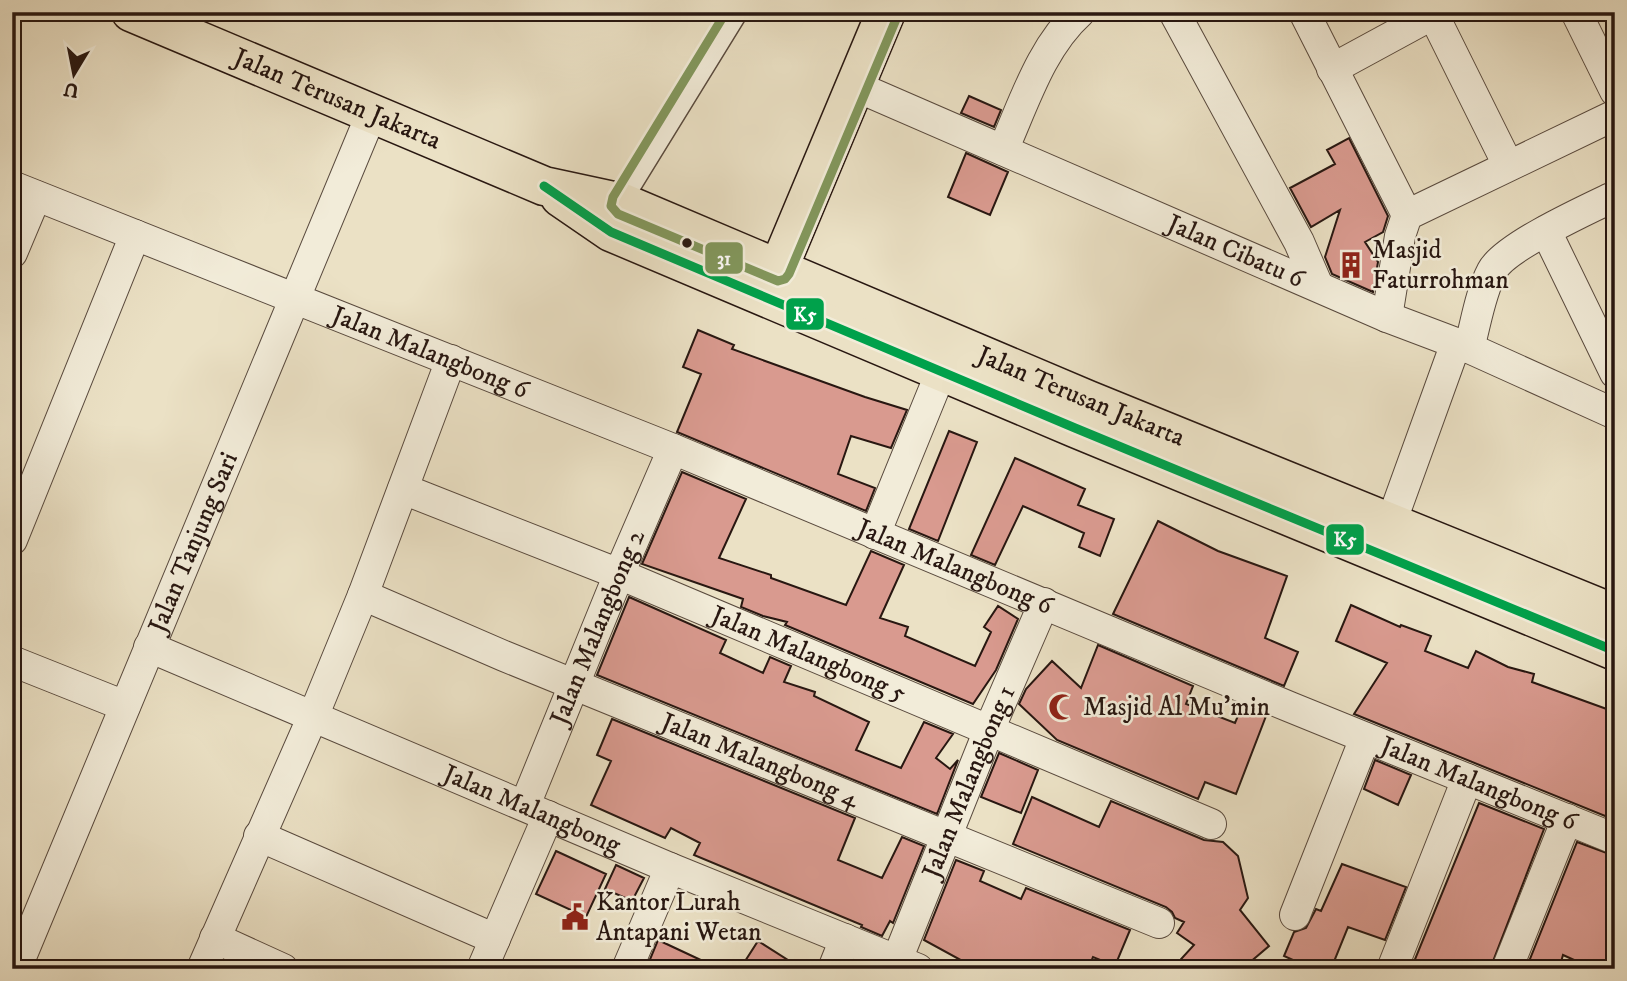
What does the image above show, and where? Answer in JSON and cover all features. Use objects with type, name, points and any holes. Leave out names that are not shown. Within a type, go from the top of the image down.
[{"type":"main road","name":"Jalan Terusan Jakarta","points":[[131,12],[179,22],[371,115],[773,282],[1081,414],[1615,651]]},
{"type":"main road","points":[[773,282],[886,12]]},
{"type":"main road","name":"Jalan Terusan Jakarta","points":[[773,282],[941,372],[1081,414],[1391,523],[1615,614]]},
{"type":"street","points":[[1003,150],[1048,51],[1068,23],[1080,12]]},
{"type":"street","points":[[1174,12],[1299,242],[1318,286]]},
{"type":"street","points":[[1304,12],[1407,215]]},
{"type":"street","points":[[1576,12],[1615,91]]},
{"type":"street","points":[[1332,69],[1434,13],[1508,165]]},
{"type":"street","name":"Jalan Cibatu 6","points":[[855,86],[1615,414]]},
{"type":"street","name":"Jalan Tanjung Sari","points":[[16,969],[371,115]]},
{"type":"street","points":[[1387,317],[1400,236],[1407,215],[1615,115]]},
{"type":"street","points":[[12,253],[24,191]]},
{"type":"street","name":"Jalan Malangbong 6","points":[[24,191],[673,449],[1365,738],[1615,839]]},
{"type":"street","points":[[1391,523],[1492,270],[1498,261],[1546,231],[1615,196]]},
{"type":"street","points":[[1546,231],[1615,373]]},
{"type":"street","points":[[12,540],[135,235]]},
{"type":"street","points":[[202,969],[313,718],[363,595],[451,360]]},
{"type":"street","points":[[875,534],[941,372]]},
{"type":"street","name":"Jalan Malangbong 2","points":[[482,969],[495,939],[574,684],[673,449]]},
{"type":"street","name":"Jalan Malangbong 5","points":[[402,489],[619,574],[1211,824]]},
{"type":"street","name":"Jalan Malangbong 4","points":[[363,595],[1159,923]]},
{"type":"street","name":"Jalan Malangbong 1","points":[[907,965],[946,837],[1044,603]]},
{"type":"street","name":"Jalan Malangbong","points":[[149,647],[536,810],[855,952],[907,965]]},
{"type":"street","points":[[12,661],[125,706]]},
{"type":"street","points":[[1295,915],[1365,738]]},
{"type":"street","points":[[1392,969],[1467,779]]},
{"type":"street","points":[[1507,969],[1567,819]]},
{"type":"street","points":[[259,836],[495,939]]},
{"type":"street","points":[[627,969],[670,868]]},
{"type":"street","points":[[215,938],[283,969]]},
{"type":"street","points":[[833,969],[855,952]]},
{"type":"lane","points":[[617,218],[741,12]]},
{"type":"building","points":[[969,96],[1001,110],[994,127],[961,113]]},
{"type":"building","points":[[1349,138],[1388,216],[1383,232],[1365,242],[1378,262],[1373,292],[1332,274],[1325,257],[1340,210],[1311,227],[1290,188],[1335,164],[1327,150]]},
{"type":"building","points":[[966,153],[1008,172],[990,215],[948,197]]},
{"type":"building","points":[[698,330],[734,345],[732,349],[907,410],[891,448],[851,436],[838,474],[875,488],[866,511],[677,432],[701,374],[683,367]]},
{"type":"building","points":[[949,431],[977,442],[938,541],[909,529]]},
{"type":"building","points":[[1015,458],[1085,489],[1078,505],[1114,519],[1100,556],[1079,547],[1084,533],[1023,506],[995,565],[971,555]]},
{"type":"building","points":[[682,472],[746,499],[719,558],[771,575],[771,578],[846,605],[871,551],[904,565],[880,618],[908,627],[905,636],[975,666],[991,632],[984,627],[998,606],[1018,619],[996,670],[973,704],[785,625],[787,622],[741,607],[743,599],[642,564]]},
{"type":"building","points":[[1158,521],[1218,551],[1287,576],[1265,638],[1298,652],[1284,686],[1113,614]]},
{"type":"building","points":[[629,597],[726,640],[720,653],[763,673],[770,657],[791,666],[784,682],[815,692],[814,696],[869,722],[856,750],[901,768],[924,722],[953,734],[936,758],[950,769],[958,760],[937,814],[597,675]]},
{"type":"building","points":[[1351,605],[1400,627],[1401,625],[1431,636],[1425,651],[1468,668],[1476,651],[1508,667],[1534,674],[1532,682],[1615,712],[1615,820],[1354,714],[1387,663],[1336,641]]},
{"type":"building","points":[[1098,645],[1193,686],[1186,704],[1235,723],[1242,706],[1266,716],[1236,794],[1205,782],[1198,799],[1057,740],[1019,704],[1026,689],[1052,661],[1081,688]]},
{"type":"building","points":[[612,719],[855,818],[838,860],[882,878],[902,837],[924,846],[893,923],[890,921],[882,936],[861,927],[862,925],[694,855],[700,843],[671,828],[665,838],[591,805],[611,761],[597,755]]},
{"type":"building","points":[[999,753],[1038,770],[1021,813],[981,797]]},
{"type":"building","points":[[1375,760],[1411,775],[1398,805],[1364,789]]},
{"type":"building","points":[[1032,797],[1099,827],[1111,801],[1204,840],[1223,842],[1238,856],[1248,898],[1240,910],[1269,946],[1242,969],[1172,969],[1194,945],[1177,933],[1184,922],[1175,918],[1166,907],[1013,844]]},
{"type":"building","points":[[1479,803],[1544,829],[1490,969],[1411,969]]},
{"type":"building","points":[[1577,842],[1615,856],[1615,969],[1594,969],[1563,955],[1559,969],[1526,969]]},
{"type":"building","points":[[556,851],[606,874],[586,917],[536,894]]},
{"type":"building","points":[[956,860],[984,871],[980,881],[1021,899],[1026,888],[1130,930],[1115,966],[1093,957],[1088,969],[977,969],[924,940]]},
{"type":"building","points":[[1342,864],[1406,887],[1385,940],[1348,927],[1331,969],[1313,969],[1284,956],[1294,932],[1306,928],[1316,909],[1321,911]]},
{"type":"building","points":[[616,865],[644,878],[632,901],[605,889]]},
{"type":"building","points":[[658,940],[720,969],[646,969]]},
{"type":"building","points":[[758,941],[802,969],[740,969]]},
{"type":"transit line","name":"31","points":[[726,12],[613,197],[611,206],[618,214],[778,281],[789,274],[897,17]]},
{"type":"transit line","name":"K5","points":[[544,186],[611,232],[1075,428],[1615,651]]},
{"type":"place","name":"Masjid Faturrohman","points":[[1351,265]]},
{"type":"place","name":"Masjid Al Mu'min","points":[[1062,707]]},
{"type":"place","name":"Kantor Lurah Antapani Wetan","points":[[575,917]]}]
